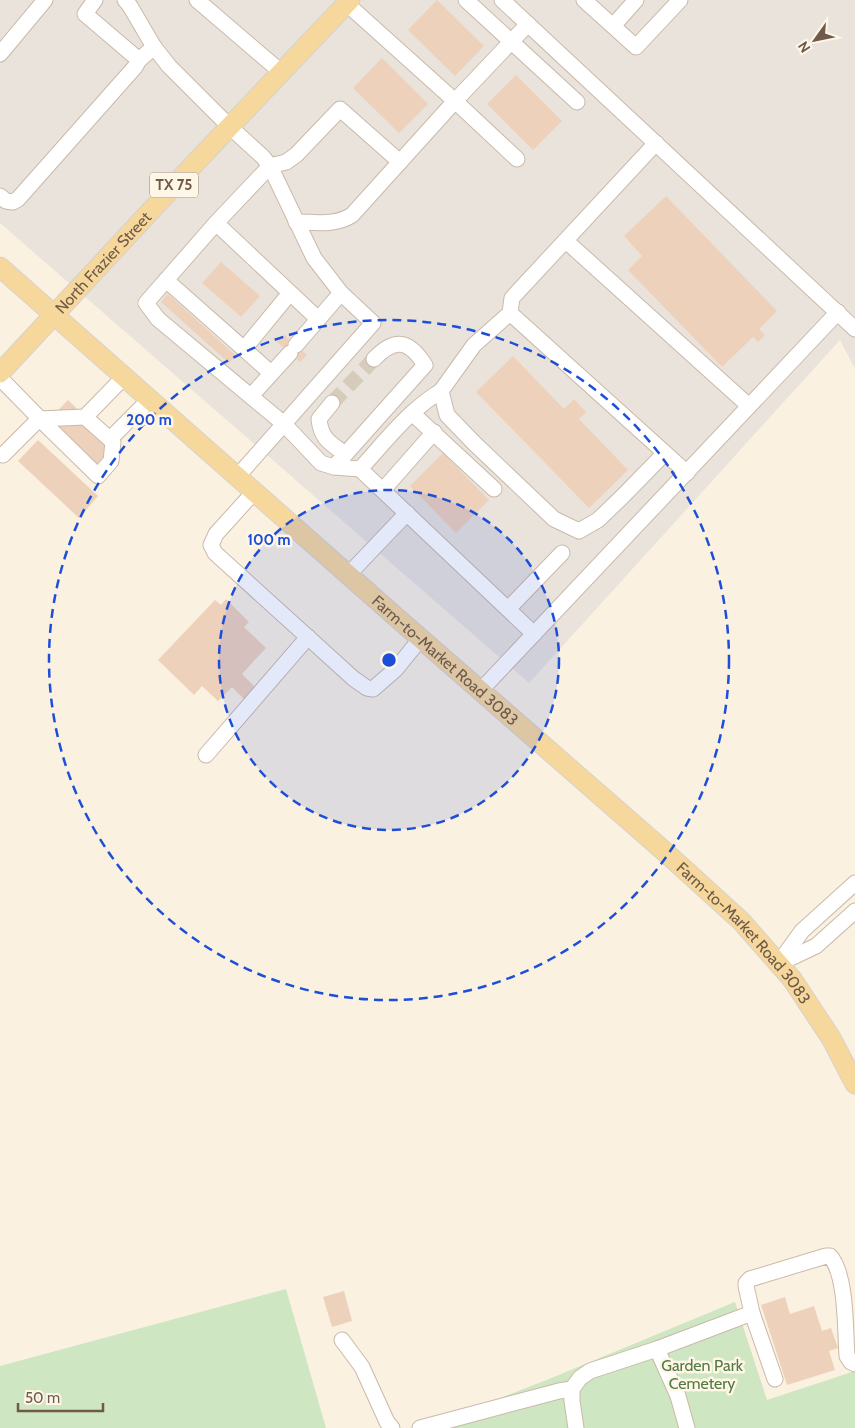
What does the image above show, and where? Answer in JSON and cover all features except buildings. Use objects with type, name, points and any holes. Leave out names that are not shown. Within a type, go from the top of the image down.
[{"type":"main road","name":"North Frazier Street","points":[[0,373],[281,72],[349,2]]},
{"type":"main road","name":"Farm-to-Market Road 3083","points":[[0,267],[664,851],[741,921],[792,980],[831,1038],[855,1084]]},
{"type":"street","points":[[0,54],[45,0]]},
{"type":"street","points":[[95,0],[85,14],[138,60]]},
{"type":"street","points":[[125,0],[154,47],[185,83],[270,166],[314,258],[340,293],[373,323],[237,477]]},
{"type":"street","points":[[197,0],[281,72]]},
{"type":"street","points":[[466,0],[577,102]]},
{"type":"street","points":[[502,0],[855,328]]},
{"type":"street","points":[[584,0],[636,47],[680,0]]},
{"type":"street","points":[[613,26],[636,0]]},
{"type":"street","points":[[349,2],[517,159]]},
{"type":"street","points":[[296,222],[334,223],[352,215],[455,101],[528,24]]},
{"type":"street","points":[[0,196],[6,201],[13,202],[18,199],[134,67],[138,60],[154,47]]},
{"type":"street","points":[[400,162],[340,109],[296,155],[286,162],[270,166],[216,223],[146,303],[158,319],[284,424],[321,463],[360,469],[534,634]]},
{"type":"street","points":[[360,469],[426,399],[441,391],[474,345],[510,312],[512,298],[656,144]]},
{"type":"street","points":[[216,223],[318,319]]},
{"type":"street","points":[[566,241],[749,406]]},
{"type":"street","points":[[166,280],[271,373]]},
{"type":"street","points":[[251,396],[340,293]]},
{"type":"street","points":[[244,348],[290,294]]},
{"type":"street","points":[[510,312],[687,473]]},
{"type":"street","points":[[481,690],[838,312]]},
{"type":"street","points":[[334,466],[424,365],[417,353],[404,344],[394,343],[374,359]]},
{"type":"street","points":[[3,455],[39,419],[85,417],[124,377]]},
{"type":"street","points":[[0,378],[98,476],[112,461],[113,442],[85,417]]},
{"type":"street","points":[[441,391],[447,415],[474,443],[554,519],[579,531],[598,520],[665,453]]},
{"type":"street","points":[[110,439],[150,400]]},
{"type":"street","points":[[332,403],[319,419],[320,430],[328,441],[345,454]]},
{"type":"street","points":[[412,413],[494,489]]},
{"type":"street","points":[[383,490],[434,432]]},
{"type":"street","points":[[254,492],[216,534],[211,545],[215,553],[354,679],[366,688],[373,689],[396,669],[421,638]]},
{"type":"street","points":[[348,575],[407,513]]},
{"type":"street","points":[[508,609],[562,553]]},
{"type":"street","points":[[206,755],[308,637]]},
{"type":"street","points":[[778,964],[802,931],[855,883]]},
{"type":"street","points":[[778,964],[816,946],[855,911]]},
{"type":"street","points":[[775,1379],[752,1314],[746,1283],[750,1278],[826,1256],[830,1256],[833,1259],[849,1283],[847,1356],[855,1364]]},
{"type":"street","points":[[576,1428],[572,1389],[580,1378],[590,1371],[752,1314]]},
{"type":"street","points":[[342,1340],[362,1367],[387,1422],[392,1428]]},
{"type":"street","points":[[657,1349],[678,1396],[687,1428]]},
{"type":"street","points":[[420,1428],[572,1389]]},
{"type":"shaded area","points":[[0,0],[855,0],[855,369],[840,340],[529,683],[0,223]]},
{"type":"green space","points":[[286,1289],[326,1428],[0,1428],[0,1366]]},
{"type":"green space","name":"Garden Park Cemetery","points":[[735,1302],[767,1400],[855,1371],[855,1428],[423,1428],[549,1379]]},
{"type":"tunnel","points":[[332,403],[374,359]]}]
